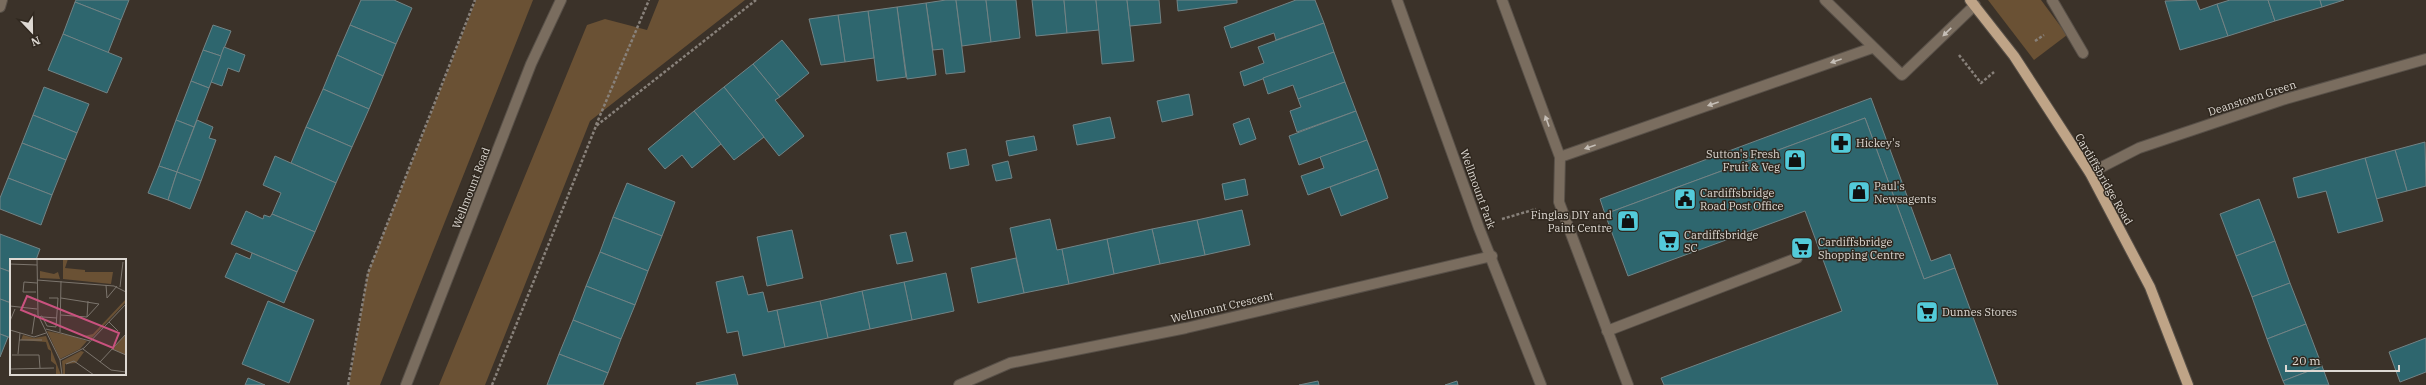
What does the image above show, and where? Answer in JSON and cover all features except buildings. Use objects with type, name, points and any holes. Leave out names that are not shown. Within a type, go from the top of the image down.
[{"type":"main road","name":"Cardiffsbridge Road","points":[[1973,3],[2014,56],[2090,173],[2150,287],[2188,385]]},
{"type":"street","points":[[0,7],[2,0]]},
{"type":"street","name":"Wellmount Road","points":[[406,385],[531,64],[561,0]]},
{"type":"street","name":"Wellmount Park","points":[[1397,0],[1479,228],[1492,256],[1541,385]]},
{"type":"street","points":[[1502,0],[1560,157],[1559,202],[1628,385]]},
{"type":"street","points":[[1825,0],[1872,48],[1902,75],[1973,3]]},
{"type":"street","points":[[2052,0],[2082,53]]},
{"type":"street","points":[[1560,157],[1872,48]]},
{"type":"street","name":"Deanstown Green","points":[[2090,173],[2139,148],[2282,100],[2426,59]]},
{"type":"street","name":"Wellmount Crescent","points":[[959,385],[1010,363],[1186,328],[1492,256]]},
{"type":"street","points":[[1608,331],[1797,258]]},
{"type":"path","points":[[348,385],[368,274],[475,0]]},
{"type":"path","points":[[492,385],[596,126],[649,0]]},
{"type":"path","points":[[596,126],[756,0]]},
{"type":"path","points":[[1479,228],[1559,202]]},
{"type":"shaded area","points":[[476,0],[533,0],[380,385],[349,385],[368,273]]},
{"type":"shaded area","points":[[659,0],[745,0],[590,121],[485,385],[439,385],[587,25],[605,19],[647,30]]},
{"type":"shaded area","points":[[1988,0],[2041,0],[2067,35],[2034,60]]},
{"type":"place","name":"Hickey's","points":[[1841,143]]},
{"type":"place","name":"Sutton's Fresh Fruit & Veg","points":[[1795,160]]},
{"type":"place","name":"Paul's Newsagents","points":[[1859,192]]},
{"type":"place","name":"Cardiffsbridge Road Post Office","points":[[1685,199]]},
{"type":"place","name":"Finglas DIY and Paint Centre","points":[[1628,221]]},
{"type":"place","name":"Cardiffsbridge SC","points":[[1669,241]]},
{"type":"place","name":"Cardiffsbridge Shopping Centre","points":[[1802,248]]},
{"type":"place","name":"Dunnes Stores","points":[[1927,312]]}]
